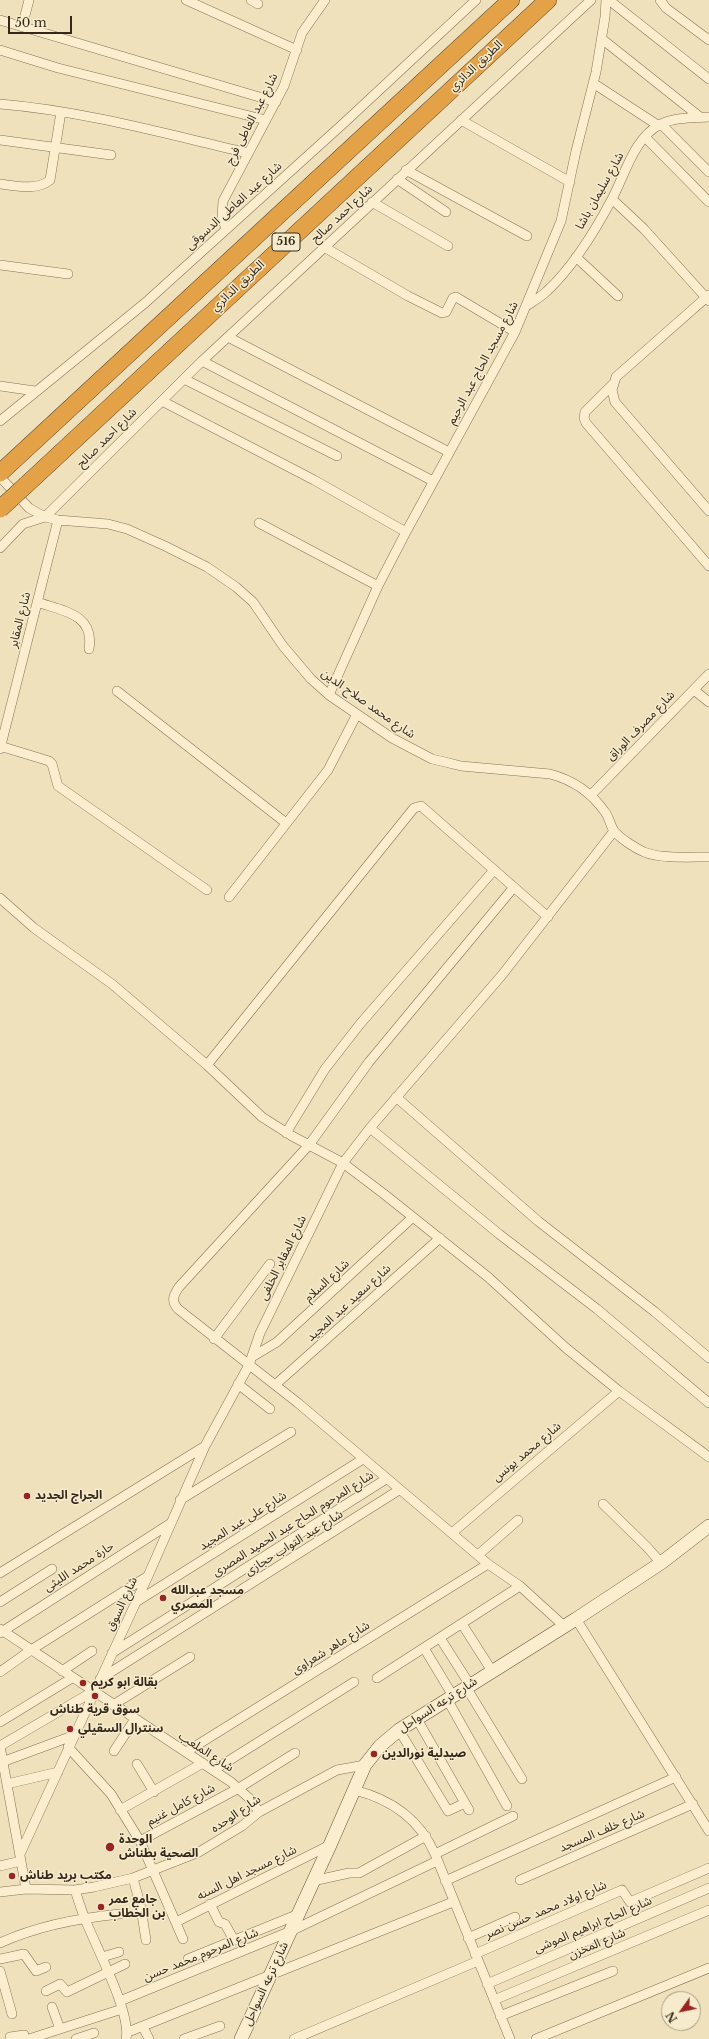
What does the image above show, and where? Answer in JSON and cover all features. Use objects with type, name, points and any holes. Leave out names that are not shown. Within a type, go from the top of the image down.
[{"type":"highway","name":"الطريق الدائري","points":[[2,472],[511,0]]},
{"type":"highway","name":"الطريق الدائري","points":[[0,509],[365,168],[548,0]]},
{"type":"main road","name":"شارع ترعه السواحل","points":[[241,2039],[330,1846],[365,1764],[380,1746],[399,1730],[576,1619],[661,1563],[709,1526]]},
{"type":"street","points":[[22,27],[29,0]]},
{"type":"street","points":[[186,0],[297,50]]},
{"type":"street","name":"شارع عبد العاطى فرج","points":[[226,229],[222,216],[223,201],[276,102],[297,50],[302,33],[325,0]]},
{"type":"street","name":"شارع عبد العاطى الدسوقى","points":[[0,421],[35,390],[145,303],[345,122],[476,0]]},
{"type":"street","name":"شارع احمد صالح","points":[[45,517],[202,361],[406,170],[591,0]]},
{"type":"street","points":[[607,0],[709,79]]},
{"type":"street","name":"شارع مسجد الحاج عبد الرحيم","points":[[329,695],[378,586],[433,481],[515,332],[561,221],[576,151],[593,83],[602,39],[607,0]]},
{"type":"street","points":[[660,0],[666,8],[709,40]]},
{"type":"street","points":[[0,20],[276,102]]},
{"type":"street","points":[[602,39],[706,118]]},
{"type":"street","points":[[0,50],[66,70],[266,120]]},
{"type":"street","points":[[593,83],[660,125],[709,172]]},
{"type":"street","points":[[0,104],[35,107],[95,117],[248,153]]},
{"type":"street","points":[[0,184],[18,186],[44,185],[50,180],[61,112]]},
{"type":"street","name":"شارع سليمان باشا","points":[[527,306],[547,292],[576,257],[612,199],[628,165],[645,137],[660,125],[675,120],[706,118]]},
{"type":"street","points":[[461,120],[570,182]]},
{"type":"street","points":[[645,137],[709,202]]},
{"type":"street","points":[[0,140],[55,149],[111,155]]},
{"type":"street","points":[[406,170],[527,236]]},
{"type":"street","points":[[397,179],[446,212]]},
{"type":"street","points":[[612,199],[644,229],[708,297],[616,377],[613,384],[585,412],[584,418],[586,424],[709,566]]},
{"type":"street","points":[[372,202],[448,246]]},
{"type":"street","points":[[324,247],[408,296],[442,313],[446,312],[453,298],[456,297],[515,332]]},
{"type":"street","points":[[576,257],[618,296]]},
{"type":"street","points":[[0,265],[68,274]]},
{"type":"street","points":[[228,337],[449,452]]},
{"type":"street","points":[[202,361],[433,481]]},
{"type":"street","points":[[184,379],[337,456]]},
{"type":"street","points":[[613,384],[613,396],[615,402],[709,511]]},
{"type":"street","points":[[0,386],[35,390]]},
{"type":"street","points":[[162,401],[314,480],[406,532]]},
{"type":"street","points":[[2,472],[28,508],[45,517]]},
{"type":"street","points":[[0,548],[23,524],[45,517]]},
{"type":"street","name":"شارع محمد صلاح الدين","points":[[45,517],[58,520],[108,524],[166,546],[207,567],[236,587],[253,602],[297,664],[329,695],[392,738],[432,759],[462,766],[550,774],[575,783],[591,795],[605,813],[614,831],[645,852],[661,855],[709,857]]},
{"type":"street","name":"شارع المقابر","points":[[0,747],[4,714],[37,602],[58,520]]},
{"type":"street","points":[[259,523],[378,586]]},
{"type":"street","points":[[37,602],[75,615],[83,621],[91,638],[89,650]]},
{"type":"street","name":"شارع مصرف الوراق","points":[[591,795],[709,674]]},
{"type":"street","points":[[694,690],[709,702]]},
{"type":"street","points":[[117,691],[286,823]]},
{"type":"street","points":[[230,897],[328,770],[357,714]]},
{"type":"street","points":[[0,747],[49,761],[52,764],[58,786],[207,890]]},
{"type":"street","points":[[207,1065],[414,808],[421,806],[548,917]]},
{"type":"street","name":"شارع المقابر الخلفى","points":[[250,1361],[260,1333],[343,1163],[370,1128],[502,975],[614,831]]},
{"type":"street","points":[[286,1133],[325,1069],[360,1024],[494,870]]},
{"type":"street","points":[[514,887],[369,1062],[309,1145],[173,1296],[173,1301],[178,1309],[214,1339],[250,1361],[275,1386],[488,1564],[520,1586],[564,1626]]},
{"type":"street","points":[[0,898],[34,928],[112,984],[207,1065],[262,1117],[286,1133],[343,1163],[488,1277],[566,1348],[619,1390],[709,1457]]},
{"type":"street","points":[[396,1098],[538,1221],[655,1312],[709,1358]]},
{"type":"street","points":[[370,1128],[499,1234],[597,1309],[709,1402]]},
{"type":"street","name":"شارع السلام","points":[[250,1361],[282,1337],[413,1217]]},
{"type":"street","name":"شارع سعيد عبد المجيد","points":[[275,1386],[440,1238]]},
{"type":"street","points":[[214,1339],[270,1264]]},
{"type":"street","name":"شارع السوق","points":[[20,1858],[68,1747],[148,1576],[180,1500],[205,1446],[250,1361]]},
{"type":"street","points":[[238,1384],[270,1410]]},
{"type":"street","name":"شارع محمد يونس","points":[[452,1533],[619,1390]]},
{"type":"street","points":[[180,1500],[291,1432]]},
{"type":"street","points":[[0,1573],[205,1446]]},
{"type":"street","name":"شارع على عبد المجيد","points":[[136,1602],[363,1459]]},
{"type":"street","name":"شارع المرحوم الحاج عبد الحميد المصرى","points":[[112,1653],[386,1479]]},
{"type":"street","name":"شارع عبد التواب حجازى","points":[[100,1679],[399,1490]]},
{"type":"street","points":[[603,1504],[647,1546],[661,1563]]},
{"type":"street","points":[[478,1555],[518,1520]]},
{"type":"street","name":"حارة محمد الليثى","points":[[1,1631],[171,1523]]},
{"type":"street","name":"شارع ماهر شعراوى","points":[[186,1752],[488,1564]]},
{"type":"street","points":[[0,1602],[52,1569]]},
{"type":"street","points":[[0,1672],[31,1650],[148,1576]]},
{"type":"street","points":[[377,1678],[520,1586]]},
{"type":"street","points":[[576,1619],[709,1831]]},
{"type":"street","points":[[462,1624],[492,1671]]},
{"type":"street","points":[[1,1631],[93,1692],[0,1746],[26,1889]]},
{"type":"street","points":[[440,1638],[522,1779]]},
{"type":"street","points":[[424,1648],[507,1806]]},
{"type":"street","points":[[62,1671],[92,1651]]},
{"type":"street","points":[[113,1705],[190,1657]]},
{"type":"street","points":[[0,1722],[72,1678]]},
{"type":"street","points":[[214,1770],[354,1682]]},
{"type":"street","name":"شارع الملعب","points":[[93,1692],[214,1770],[239,1788],[259,1812]]},
{"type":"street","points":[[114,1751],[135,1719]]},
{"type":"street","points":[[399,1730],[448,1811],[467,1806],[417,1719]]},
{"type":"street","points":[[2,1762],[75,1734]]},
{"type":"street","points":[[68,1747],[98,1778],[140,1841],[183,1939]]},
{"type":"street","name":"شارع كامل غنيم","points":[[140,1841],[239,1788],[295,1753]]},
{"type":"street","points":[[120,1810],[203,1763]]},
{"type":"street","points":[[137,1764],[154,1792]]},
{"type":"street","name":"شارع الوحده","points":[[1,1893],[26,1889],[75,1890],[133,1878],[199,1852],[221,1840],[259,1812],[337,1770],[365,1764]]},
{"type":"street","points":[[7,1784],[58,1772]]},
{"type":"street","points":[[445,1881],[676,1777]]},
{"type":"street","points":[[354,1790],[387,1801],[415,1822],[426,1836],[436,1857],[453,1902],[510,2039]]},
{"type":"street","name":"شارع خلف المسجد","points":[[520,1880],[693,1804]]},
{"type":"street","name":"شارع المرحوم محمد حسن","points":[[29,2039],[70,2026],[121,2005],[291,1931],[514,1816]]},
{"type":"street","points":[[313,1881],[349,1872],[359,1873],[426,1836]]},
{"type":"street","name":"شارع مسجد اهل السنه","points":[[176,1922],[330,1846]]},
{"type":"street","points":[[0,1866],[20,1858]]},
{"type":"street","name":"شارع اولاد محمد حسن نصر","points":[[476,1957],[622,1890],[630,1902],[709,1868]]},
{"type":"street","points":[[133,1878],[141,1908],[146,1940]]},
{"type":"street","name":"شارع الحاج ابراهيم الموشى","points":[[487,1984],[709,1888]]},
{"type":"street","points":[[75,1890],[84,1918],[109,1972],[121,2005],[127,2036],[143,2027],[453,1902]]},
{"type":"street","points":[[210,1904],[219,1922],[225,1924],[234,1940]]},
{"type":"street","name":"شارع المخزن","points":[[494,2000],[709,1910]]},
{"type":"street","points":[[0,1943],[27,1933],[84,1918],[120,1914]]},
{"type":"street","points":[[188,1959],[299,1914]]},
{"type":"street","points":[[468,1938],[515,1917]]},
{"type":"street","points":[[102,1958],[119,1952]]},
{"type":"street","points":[[0,1959],[24,1954],[34,1962],[37,1972],[46,1967]]},
{"type":"street","points":[[294,2039],[476,1957]]},
{"type":"street","points":[[46,1991],[60,1984],[67,1992],[125,1964]]},
{"type":"street","points":[[536,2039],[709,1968]]},
{"type":"street","points":[[0,1971],[12,2014]]},
{"type":"street","points":[[500,2016],[613,1971]]},
{"type":"street","points":[[52,2008],[60,2029]]},
{"type":"street","points":[[70,2026],[73,2039]]},
{"type":"street","points":[[184,2039],[220,2026]]},
{"type":"street","points":[[143,2027],[149,2039]]},
{"type":"street","points":[[76,2039],[94,2033]]},
{"type":"street","points":[[10,2037],[24,2035],[26,2039]]},
{"type":"place","name":"الجراج الجديد","points":[[27,1496]]},
{"type":"place","name":"مسجد عبدالله المصري","points":[[163,1598]]},
{"type":"place","name":"بقالة ابو كريم","points":[[83,1683]]},
{"type":"place","name":"سوق قرية طناش","points":[[95,1696]]},
{"type":"place","name":"سنترال السقيلي","points":[[70,1729]]},
{"type":"place","name":"صيدلية نورالدين","points":[[374,1754]]},
{"type":"place","name":"الوحدة الصحية بطناش","points":[[110,1847]]},
{"type":"place","name":"مكتب بريد طناش","points":[[12,1876]]},
{"type":"place","name":"جامع عمر بن الخطاب","points":[[101,1907]]}]
